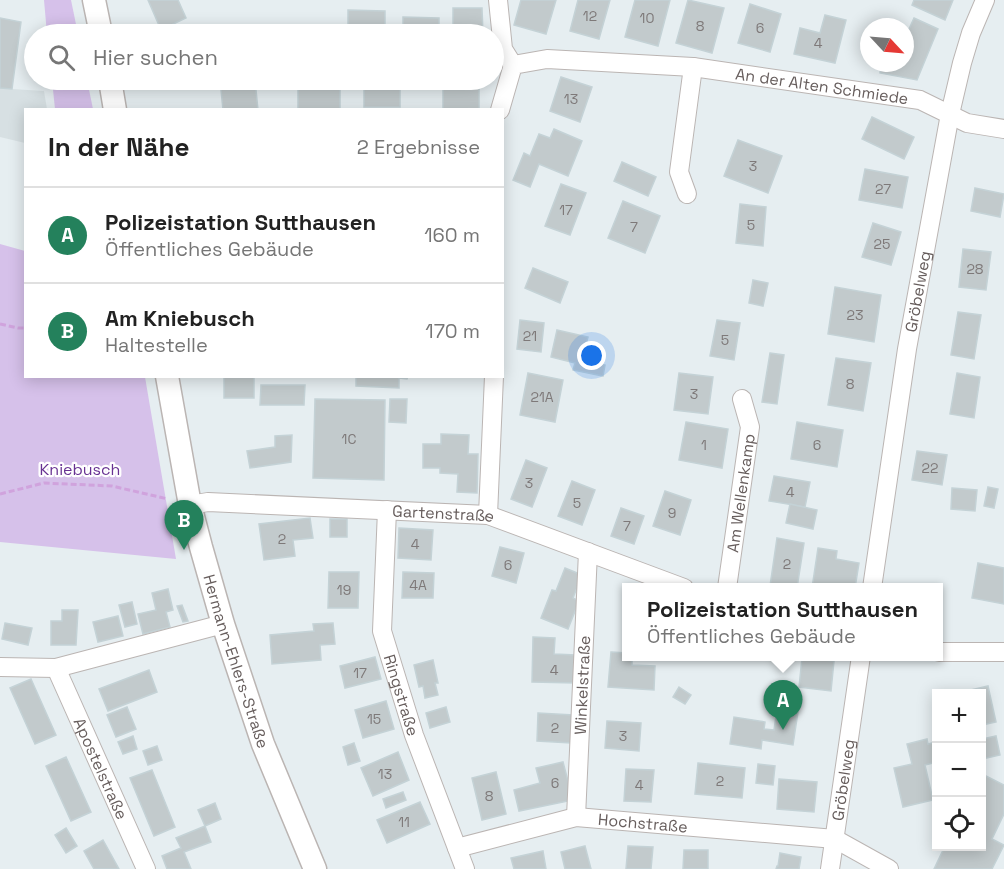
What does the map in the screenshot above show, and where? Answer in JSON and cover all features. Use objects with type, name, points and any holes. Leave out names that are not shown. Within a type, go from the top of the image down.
[{"type":"street","points":[[94,0],[99,24]]},
{"type":"street","points":[[498,0],[500,24]]},
{"type":"street","name":"Gröbelweg","points":[[873,583],[907,349],[950,114],[971,33],[985,0]]},
{"type":"street","points":[[501,108],[513,65],[504,52]]},
{"type":"street","name":"An der Alten Schmiede","points":[[513,65],[547,59],[693,67],[920,100],[967,123],[1004,129]]},
{"type":"street","points":[[687,194],[679,172],[693,67]]},
{"type":"street","points":[[112,90],[115,108]]},
{"type":"street","name":"Hermann-Ehlers-Straße","points":[[167,378],[190,505],[223,624],[263,744],[315,869]]},
{"type":"street","points":[[488,515],[494,378]]},
{"type":"street","name":"Am Wellenkamp","points":[[728,583],[750,427],[742,399]]},
{"type":"street","name":"Gartenstraße","points":[[190,505],[208,502],[488,515],[671,583]]},
{"type":"street","name":"Ringstraße","points":[[387,510],[382,631],[414,735],[465,869]]},
{"type":"street","name":"Winkelstraße","points":[[576,817],[588,552]]},
{"type":"street","points":[[0,667],[56,668],[223,624]]},
{"type":"street","points":[[943,652],[1004,652]]},
{"type":"street","name":"Gröbelweg","points":[[830,869],[860,661]]},
{"type":"street","name":"Apostelstraße","points":[[56,668],[146,869]]},
{"type":"street","name":"Hochstraße","points":[[457,848],[576,817],[835,838]]},
{"type":"street","points":[[835,838],[889,869]]},
{"type":"path","points":[[0,324],[24,328]]},
{"type":"path","points":[[0,494],[44,483],[112,486],[190,505]]},
{"type":"shaded area","points":[[0,18],[21,22],[12,89],[44,91],[47,108],[24,108],[24,143],[0,137]]},
{"type":"green space","points":[[44,0],[71,0],[76,24],[46,24]]},
{"type":"green space","points":[[53,90],[89,90],[93,108],[55,108]]},
{"type":"green space","name":"Kniebusch","points":[[0,244],[24,251],[24,378],[145,378],[176,559],[0,542]]},
{"type":"building","points":[[148,0],[178,0],[186,18],[174,24],[158,24]]},
{"type":"building","points":[[521,0],[556,0],[546,34],[514,25]]},
{"type":"building","points":[[578,0],[610,0],[599,39],[570,31]]},
{"type":"building","points":[[635,0],[670,0],[658,46],[625,37]]},
{"type":"building","points":[[688,0],[724,8],[712,53],[676,43]]},
{"type":"building","points":[[914,0],[953,0],[945,20],[912,5]]},
{"type":"building","points":[[750,4],[781,14],[770,52],[738,43]]},
{"type":"building","points":[[453,8],[482,8],[483,24],[453,24]]},
{"type":"building","points":[[348,10],[385,11],[385,24],[348,24]]},
{"type":"building","points":[[825,15],[846,20],[835,63],[794,54],[800,28],[820,33]]},
{"type":"building","points":[[403,17],[439,18],[439,24],[403,24]]},
{"type":"building","points":[[0,18],[21,22],[12,89],[0,88]]},
{"type":"building","points":[[914,18],[938,29],[917,80],[880,73],[914,72]]},
{"type":"building","points":[[561,77],[592,87],[580,122],[550,111]]},
{"type":"building","points":[[221,90],[256,90],[258,108],[223,108]]},
{"type":"building","points":[[298,90],[340,90],[340,108],[298,108]]},
{"type":"building","points":[[364,90],[400,90],[400,107],[364,107]]},
{"type":"building","points":[[443,90],[479,90],[479,108],[443,108]]},
{"type":"building","points":[[872,117],[914,137],[904,159],[862,139]]},
{"type":"building","points":[[554,129],[582,141],[568,176],[539,164],[530,187],[513,180],[524,153],[530,156],[539,134],[550,138]]},
{"type":"building","points":[[738,140],[782,156],[768,193],[724,176]]},
{"type":"building","points":[[622,162],[656,177],[648,196],[614,181]]},
{"type":"building","points":[[865,169],[908,177],[902,208],[859,200]]},
{"type":"building","points":[[561,184],[586,193],[570,235],[545,226]]},
{"type":"building","points":[[975,188],[1004,194],[1000,217],[971,211]]},
{"type":"building","points":[[623,201],[660,216],[645,253],[608,238]]},
{"type":"building","points":[[740,204],[766,207],[763,246],[736,243]]},
{"type":"building","points":[[873,223],[901,232],[891,265],[862,257]]},
{"type":"building","points":[[963,249],[991,252],[986,290],[959,287]]},
{"type":"building","points":[[533,268],[568,282],[560,303],[525,288]]},
{"type":"building","points":[[753,280],[768,283],[763,306],[749,303]]},
{"type":"building","points":[[835,287],[881,295],[874,342],[828,334]]},
{"type":"building","points":[[958,312],[981,315],[974,359],[951,355]]},
{"type":"building","points":[[520,320],[544,323],[541,352],[517,349]]},
{"type":"building","points":[[717,320],[740,323],[734,360],[710,356]]},
{"type":"building","points":[[557,330],[588,337],[582,360],[605,365],[603,376],[573,370],[575,363],[551,357]]},
{"type":"building","points":[[770,353],[784,355],[777,404],[762,402]]},
{"type":"building","points":[[836,358],[871,363],[863,411],[828,405]]},
{"type":"building","points":[[528,373],[563,380],[555,422],[520,415]]},
{"type":"building","points":[[679,373],[713,377],[708,414],[674,410]]},
{"type":"building","points":[[957,373],[980,377],[974,418],[950,414]]},
{"type":"building","points":[[224,378],[254,378],[254,398],[224,398]]},
{"type":"building","points":[[356,378],[399,378],[399,388],[356,386]]},
{"type":"building","points":[[261,385],[305,385],[304,405],[260,405]]},
{"type":"building","points":[[315,399],[385,400],[384,480],[313,478]]},
{"type":"building","points":[[390,399],[407,399],[406,423],[389,422]]},
{"type":"building","points":[[686,422],[728,429],[722,468],[679,460]]},
{"type":"building","points":[[797,422],[843,430],[837,467],[791,459]]},
{"type":"building","points":[[441,434],[469,435],[468,454],[478,454],[477,493],[457,492],[458,474],[440,473],[440,468],[423,468],[423,444],[441,444]]},
{"type":"building","points":[[292,435],[291,462],[250,468],[247,451],[275,447],[275,436]]},
{"type":"building","points":[[917,451],[947,455],[942,485],[912,480]]},
{"type":"building","points":[[526,460],[547,468],[532,507],[511,499]]},
{"type":"building","points":[[774,476],[810,482],[805,507],[769,501]]},
{"type":"building","points":[[572,481],[595,490],[582,525],[558,516]]},
{"type":"building","points":[[988,487],[998,489],[994,508],[984,506]]},
{"type":"building","points":[[952,488],[977,490],[975,511],[951,509]]},
{"type":"building","points":[[665,491],[691,500],[680,535],[653,526]]},
{"type":"building","points":[[790,504],[817,510],[813,529],[786,523]]},
{"type":"building","points":[[621,508],[644,516],[634,544],[611,536]]},
{"type":"building","points":[[310,518],[313,538],[293,540],[295,556],[264,560],[259,524]]},
{"type":"building","points":[[330,519],[347,519],[347,537],[330,537]]},
{"type":"building","points":[[399,528],[433,530],[431,560],[398,558]]},
{"type":"building","points":[[777,538],[804,543],[798,583],[770,583]]},
{"type":"building","points":[[500,547],[524,553],[516,583],[492,576]]},
{"type":"building","points":[[818,548],[837,551],[836,559],[859,563],[856,583],[813,583]]},
{"type":"building","points":[[978,563],[1004,568],[1004,604],[972,598]]},
{"type":"building","points":[[565,568],[582,575],[573,598],[579,601],[568,629],[541,618],[552,590],[556,591]]},
{"type":"building","points":[[329,572],[359,572],[358,608],[328,608]]},
{"type":"building","points":[[403,572],[434,573],[433,598],[402,598]]},
{"type":"building","points":[[168,589],[173,610],[166,612],[170,627],[143,634],[138,614],[156,610],[152,593]]},
{"type":"building","points":[[132,602],[137,624],[125,627],[119,605]]},
{"type":"building","points":[[182,605],[188,621],[183,622],[177,606]]},
{"type":"building","points":[[62,610],[78,610],[76,645],[51,645],[51,621],[62,621]]},
{"type":"building","points":[[118,616],[123,636],[98,642],[93,622]]},
{"type":"building","points":[[5,623],[32,628],[28,645],[2,639]]},
{"type":"building","points":[[333,623],[335,644],[320,645],[321,660],[272,664],[270,635],[314,631],[313,624]]},
{"type":"building","points":[[533,637],[555,638],[554,654],[576,655],[575,683],[532,682]]},
{"type":"building","points":[[611,652],[622,653],[622,661],[632,661],[632,665],[655,666],[654,690],[608,687]]},
{"type":"building","points":[[375,657],[381,679],[345,688],[340,666]]},
{"type":"building","points":[[433,660],[438,695],[425,698],[423,686],[419,687],[414,665]]},
{"type":"building","points":[[802,661],[834,661],[831,691],[799,687]]},
{"type":"building","points":[[149,670],[157,692],[108,711],[99,689]]},
{"type":"building","points":[[31,679],[56,735],[35,744],[10,688]]},
{"type":"building","points":[[988,686],[996,722],[986,724],[986,689],[975,689]]},
{"type":"building","points":[[679,687],[691,695],[685,704],[673,697]]},
{"type":"building","points":[[386,701],[394,729],[363,738],[355,710]]},
{"type":"building","points":[[127,707],[136,729],[116,737],[107,715]]},
{"type":"building","points":[[446,707],[450,722],[430,728],[426,713]]},
{"type":"building","points":[[777,709],[798,712],[793,745],[762,740],[761,749],[730,744],[734,717],[765,722],[764,729],[774,730]]},
{"type":"building","points":[[538,713],[573,715],[571,743],[537,741]]},
{"type":"building","points":[[607,721],[641,723],[639,751],[605,748]]},
{"type":"building","points":[[133,736],[137,749],[123,754],[118,742]]},
{"type":"building","points":[[996,736],[1000,755],[986,758],[986,738]]},
{"type":"building","points":[[927,739],[928,744],[932,743],[932,763],[925,765],[932,800],[903,807],[894,768],[912,764],[907,744]]},
{"type":"building","points":[[354,743],[360,761],[348,765],[343,747]]},
{"type":"building","points":[[157,746],[162,760],[148,765],[143,751]]},
{"type":"building","points":[[398,752],[409,780],[373,796],[361,768]]},
{"type":"building","points":[[66,757],[91,812],[71,821],[46,766]]},
{"type":"building","points":[[563,762],[573,800],[519,811],[514,790],[540,783],[536,768]]},
{"type":"building","points":[[698,763],[745,768],[742,798],[695,794]]},
{"type":"building","points":[[758,764],[775,766],[773,785],[756,783]]},
{"type":"building","points":[[626,769],[654,770],[651,802],[624,801]]},
{"type":"building","points":[[152,770],[175,827],[154,836],[130,778]]},
{"type":"building","points":[[496,772],[506,814],[482,820],[472,778]]},
{"type":"building","points":[[986,776],[1004,785],[1004,814],[992,839],[1004,845],[992,869],[934,869],[943,851],[986,851]]},
{"type":"building","points":[[779,779],[817,782],[814,812],[777,809]]},
{"type":"building","points":[[403,792],[406,800],[386,808],[383,799]]},
{"type":"building","points":[[420,802],[430,824],[387,843],[377,820]]},
{"type":"building","points":[[215,803],[221,819],[205,826],[198,810]]},
{"type":"building","points":[[205,826],[211,842],[184,852],[191,869],[167,869],[162,856],[181,848],[176,838]]},
{"type":"building","points":[[66,828],[77,846],[66,853],[55,835]]},
{"type":"building","points":[[103,840],[119,869],[94,869],[84,851]]},
{"type":"building","points":[[585,846],[591,869],[565,869],[561,852]]},
{"type":"building","points":[[628,846],[653,847],[651,869],[626,869]]},
{"type":"building","points":[[684,850],[708,850],[708,869],[683,869]]},
{"type":"building","points":[[543,851],[546,869],[514,869],[511,858]]},
{"type":"building","points":[[780,853],[801,857],[799,869],[776,869]]},
{"type":"place","name":"Am Kniebusch","points":[[184,550]]},
{"type":"place","name":"Polizeistation Sutthausen","points":[[783,730]]}]
